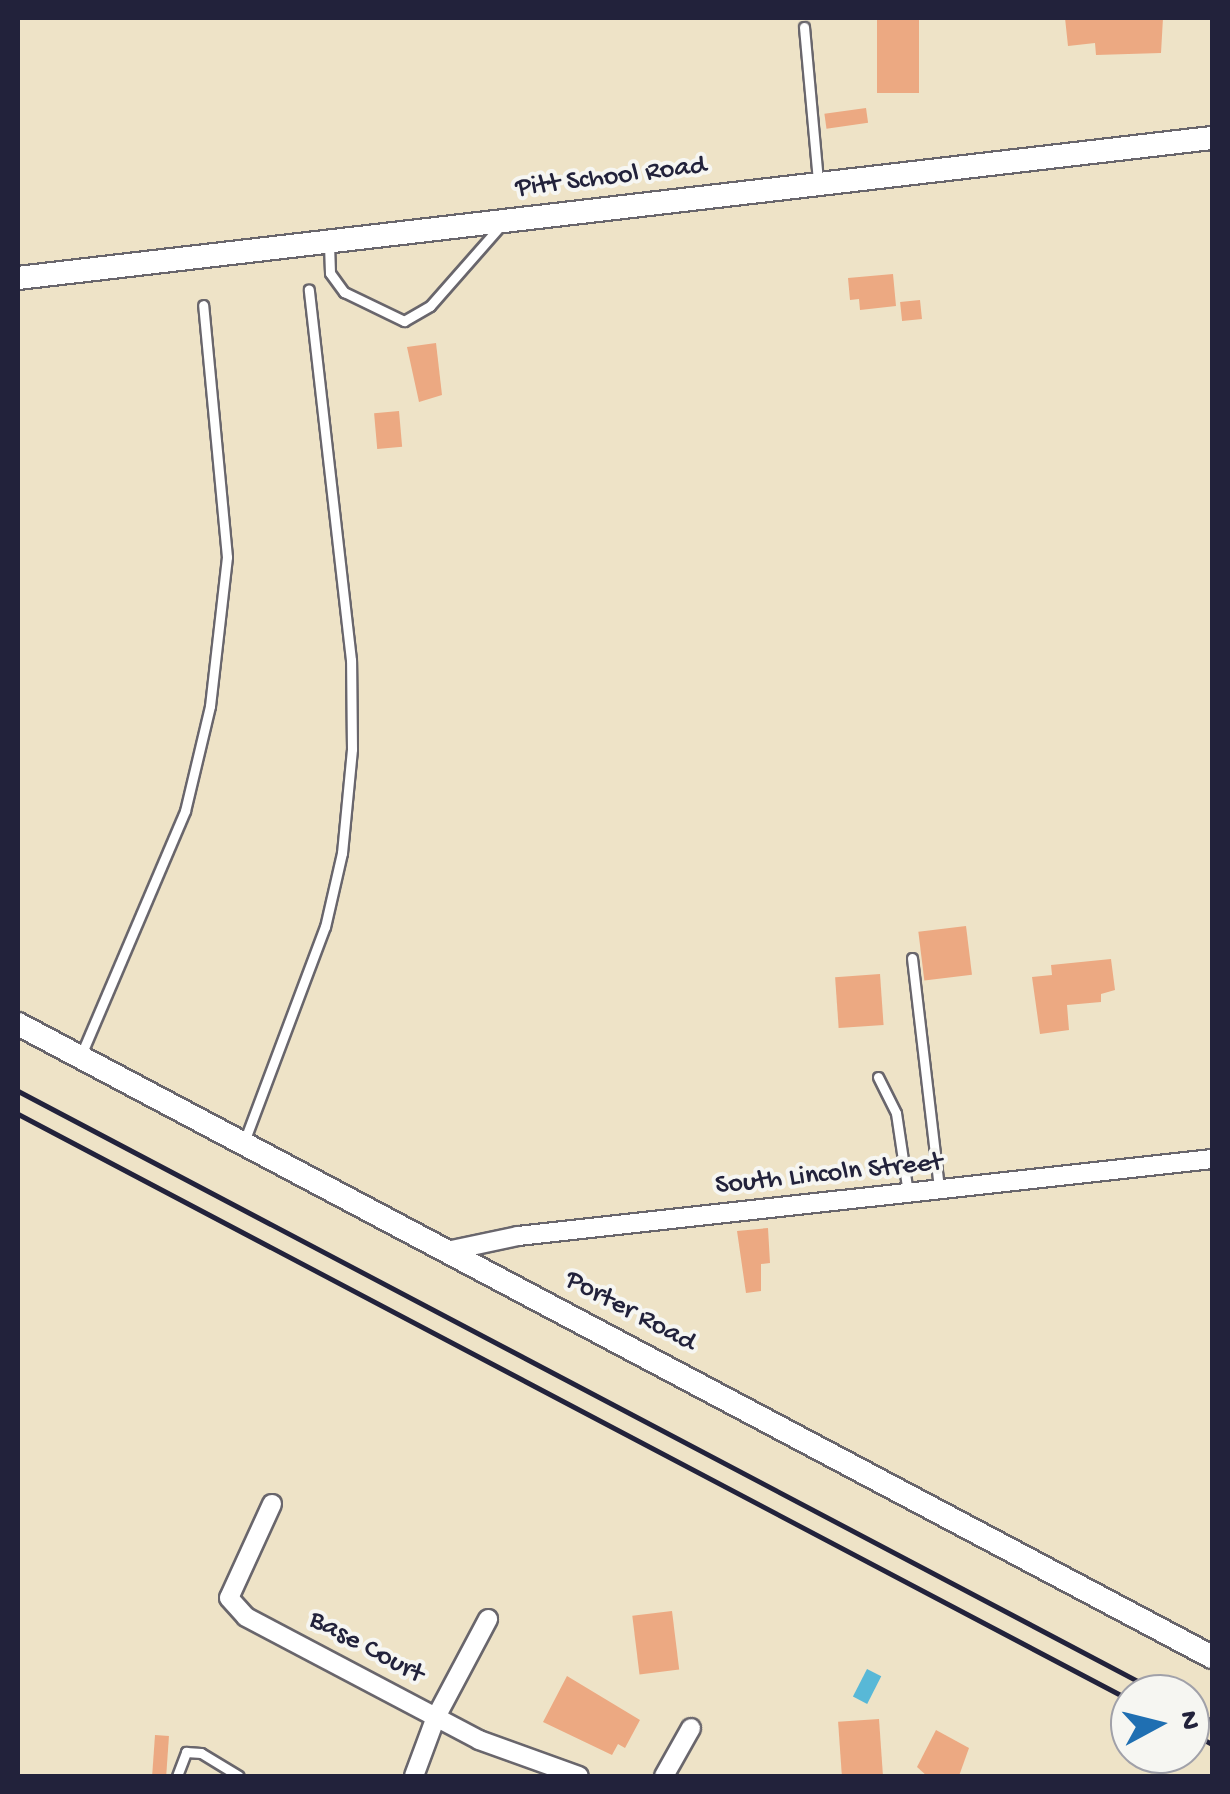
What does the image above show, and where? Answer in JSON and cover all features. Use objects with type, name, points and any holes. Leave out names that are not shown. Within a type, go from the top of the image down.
[{"type":"street","name":"Pitt School Road","points":[[18,278],[1212,138]]},
{"type":"street","name":"Porter Road","points":[[18,1024],[452,1250],[1212,1657]]},
{"type":"street","name":"South Lincoln Street","points":[[452,1250],[518,1236],[1212,1159]]},
{"type":"street","name":"Base Court","points":[[272,1504],[229,1598],[246,1617],[436,1717],[580,1776]]},
{"type":"street","points":[[414,1776],[436,1717],[488,1618]]},
{"type":"street","points":[[664,1776],[692,1728]]},
{"type":"lane","points":[[804,27],[819,184]]},
{"type":"lane","points":[[330,241],[330,272],[344,292],[404,321],[430,306],[506,220]]},
{"type":"lane","points":[[244,1142],[325,928],[342,853],[352,749],[351,660],[309,289]]},
{"type":"lane","points":[[81,1055],[180,825],[210,706],[226,557],[203,305]]},
{"type":"lane","points":[[912,958],[939,1191]]},
{"type":"lane","points":[[878,1077],[896,1113],[909,1195]]},
{"type":"lane","points":[[177,1776],[186,1752],[201,1753],[239,1776]]},
{"type":"water","points":[[867,1669],[881,1676],[867,1704],[853,1697]]},
{"type":"building","points":[[877,18],[919,18],[919,93],[877,93]]},
{"type":"building","points":[[1065,18],[1163,18],[1161,53],[1096,55],[1095,43],[1068,46]]},
{"type":"building","points":[[866,108],[868,123],[826,129],[824,114]]},
{"type":"building","points":[[893,274],[896,306],[860,310],[859,299],[850,300],[848,278]]},
{"type":"building","points":[[920,300],[922,319],[902,321],[900,302]]},
{"type":"building","points":[[436,343],[442,395],[419,402],[407,347]]},
{"type":"building","points":[[399,411],[402,447],[377,449],[374,413]]},
{"type":"building","points":[[966,926],[972,975],[924,980],[918,932]]},
{"type":"building","points":[[1111,959],[1115,990],[1101,994],[1101,1002],[1067,1005],[1069,1030],[1040,1034],[1032,977],[1052,975],[1051,965]]},
{"type":"building","points":[[880,974],[884,1025],[839,1028],[835,977]]},
{"type":"building","points":[[768,1228],[770,1263],[761,1264],[761,1291],[746,1293],[737,1231]]},
{"type":"building","points":[[672,1611],[679,1670],[639,1674],[632,1616]]},
{"type":"building","points":[[567,1676],[640,1720],[625,1748],[618,1744],[612,1755],[543,1722]]},
{"type":"building","points":[[879,1719],[883,1776],[842,1776],[838,1722]]},
{"type":"building","points":[[936,1730],[969,1748],[959,1776],[927,1776],[917,1767]]},
{"type":"building","points":[[155,1735],[169,1736],[166,1776],[152,1776]]},
{"type":"railway","points":[[18,1091],[1124,1674]]},
{"type":"railway","points":[[18,1114],[1110,1689]]}]
